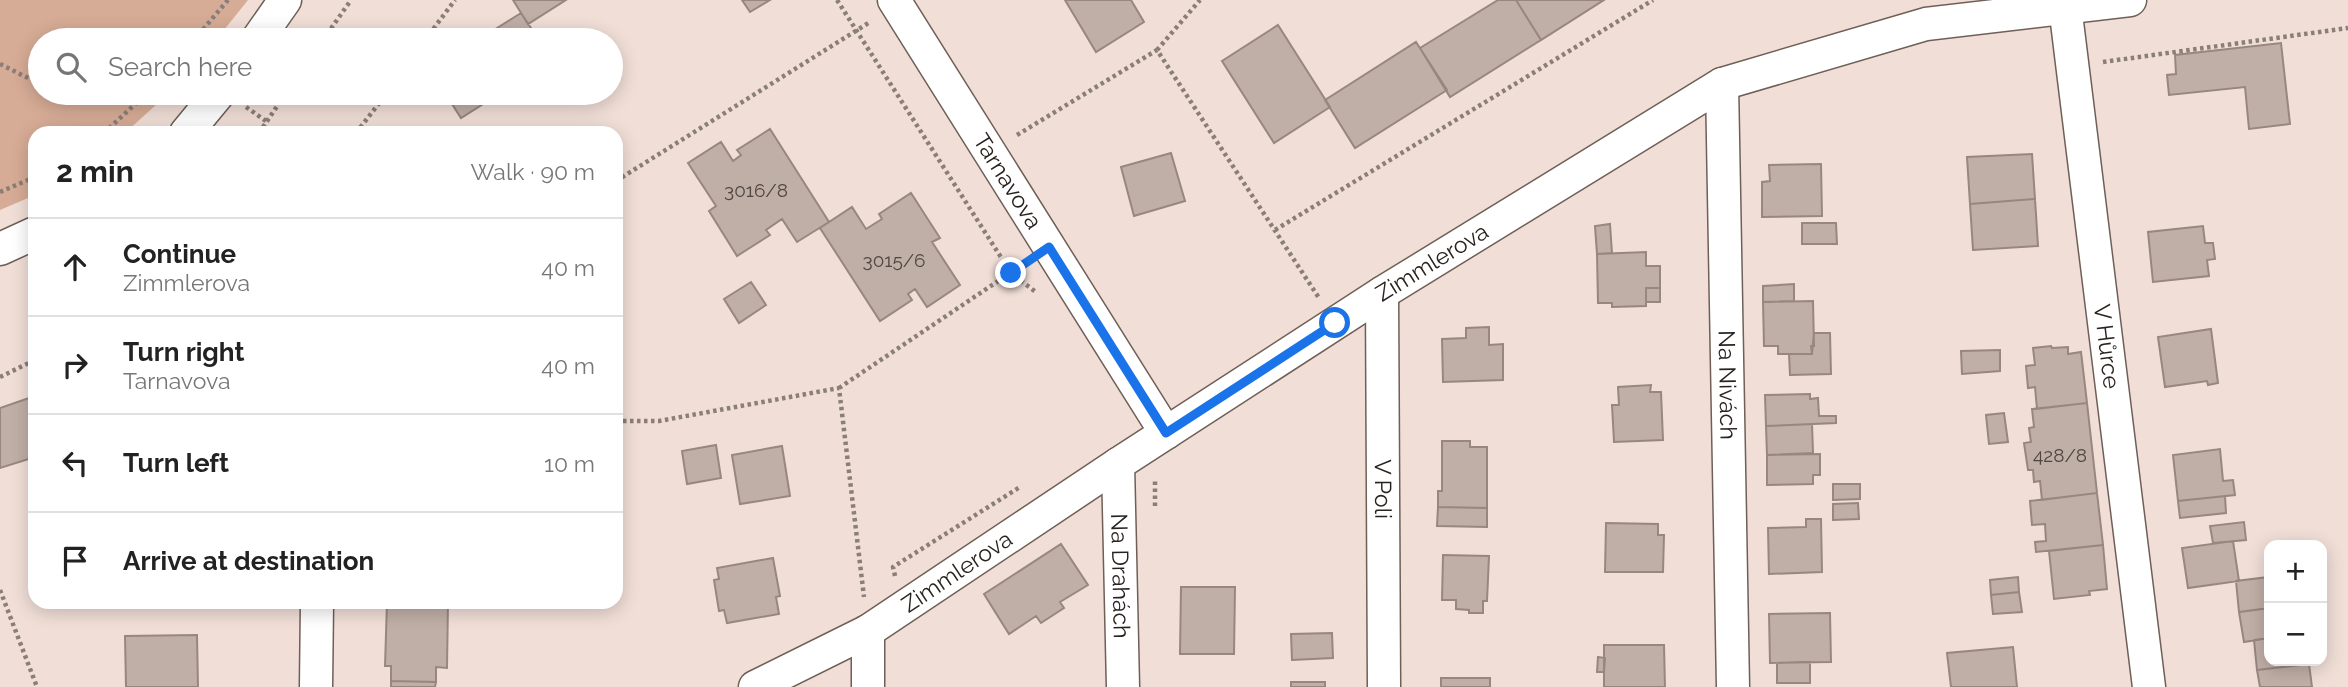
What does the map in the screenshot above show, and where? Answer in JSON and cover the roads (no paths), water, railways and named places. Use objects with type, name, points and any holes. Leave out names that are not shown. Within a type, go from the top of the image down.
[{"type":"street","points":[[265,28],[285,0]]},
{"type":"street","name":"Zimmlerova","points":[[755,687],[868,631],[1335,323],[1722,84],[1923,12],[2065,6],[2130,0]]},
{"type":"street","name":"Tarnavova","points":[[896,2],[1166,433]]},
{"type":"street","name":"V Hůrce","points":[[2065,6],[2149,687]]},
{"type":"street","name":"Na Nivách","points":[[1722,84],[1733,687]]},
{"type":"street","points":[[192,126],[209,105]]},
{"type":"street","points":[[0,249],[28,236]]},
{"type":"street","name":"V Poli","points":[[1382,293],[1384,687]]},
{"type":"street","name":"Na Drahách","points":[[1118,464],[1123,687]]},
{"type":"street","points":[[316,687],[317,609]]},
{"type":"street","points":[[868,631],[868,687]]}]
